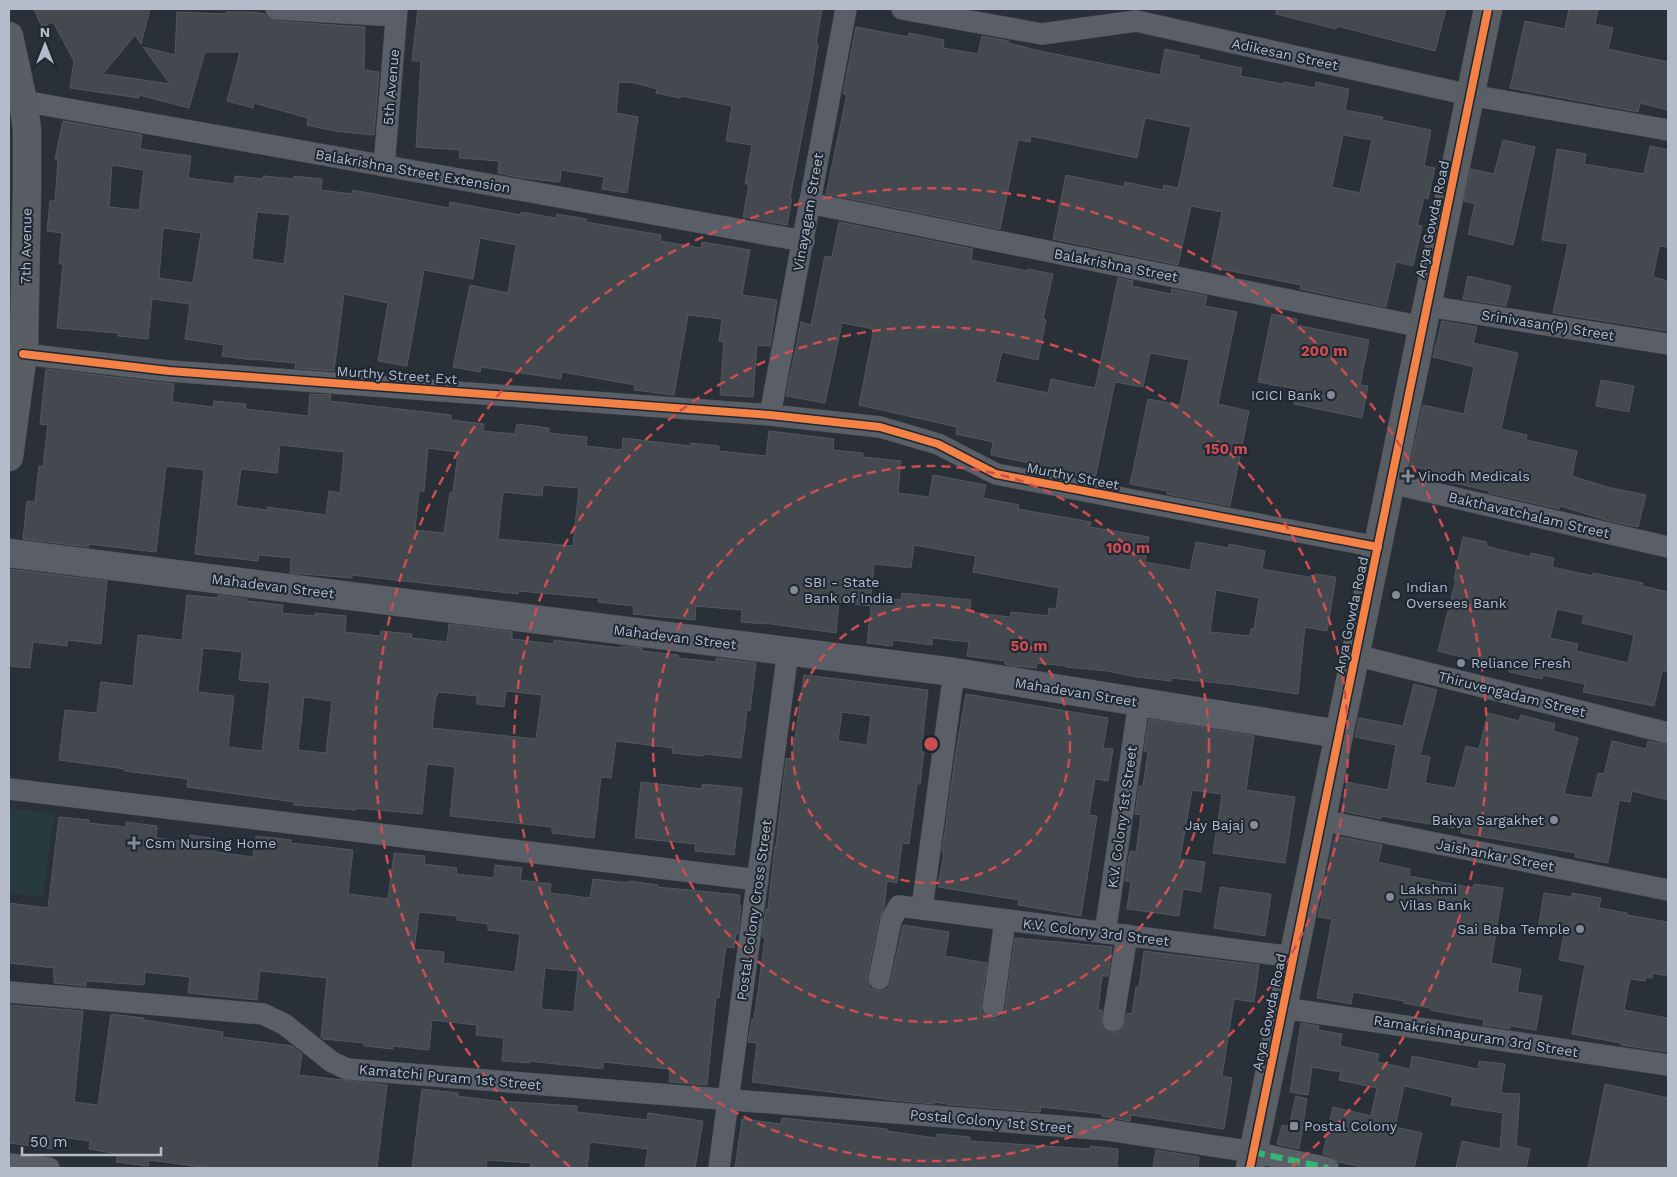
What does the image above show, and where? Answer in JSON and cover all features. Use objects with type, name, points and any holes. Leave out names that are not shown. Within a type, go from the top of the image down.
[{"type":"main road","name":"Arya Gowda Road","points":[[1251,1160],[1488,9]]},
{"type":"main road","name":"7th Avenue","points":[[9,36],[23,100],[18,129],[18,349],[9,456]]},
{"type":"street","points":[[276,9],[397,12]]},
{"type":"street","name":"Vinayagam Street","points":[[770,415],[846,9]]},
{"type":"street","name":"Adikesan Street","points":[[902,9],[1042,34],[1136,21],[1470,95],[1668,130]]},
{"type":"street","name":"5th Avenue","points":[[384,166],[397,12]]},
{"type":"street","name":"Balakrishna Street Extension","points":[[23,100],[804,241]]},
{"type":"street","name":"Balakrishna Street","points":[[809,203],[1425,317]]},
{"type":"street","name":"Srinivasan(P) Street","points":[[1425,317],[1668,344]]},
{"type":"street","name":"Murthy Street Ext","points":[[18,349],[169,371],[770,415]]},
{"type":"street","name":"Murthy Street","points":[[770,415],[880,428],[938,444],[996,474],[1378,547]]},
{"type":"street","name":"Bakthavatchalam Street","points":[[1390,483],[1668,547]]},
{"type":"street","name":"Mahadevan Street","points":[[9,553],[954,672],[1339,734]]},
{"type":"street","name":"Postal Colony Cross Street","points":[[719,1168],[788,651]]},
{"type":"street","name":"Thiruvengadam Street","points":[[1355,655],[1668,733]]},
{"type":"street","points":[[922,908],[954,672]]},
{"type":"street","name":"K.V. Colony 1st Street","points":[[1105,932],[1138,702]]},
{"type":"street","points":[[9,789],[758,880]]},
{"type":"street","name":"Jaishankar Street","points":[[1321,820],[1668,890]]},
{"type":"street","name":"K.V. Colony 3rd Street","points":[[879,979],[891,920],[899,906],[1293,958]]},
{"type":"street","points":[[993,1007],[1006,920]]},
{"type":"street","points":[[1114,1021],[1127,935]]},
{"type":"street","name":"Kamatchi Puram 1st Street","points":[[9,992],[263,1014],[284,1024],[332,1062],[347,1069],[728,1100]]},
{"type":"street","name":"Ramakrishnapuram 3rd Street","points":[[1283,1008],[1668,1065]]},
{"type":"street","name":"Postal Colony 1st Street","points":[[728,1100],[1108,1130],[1251,1160],[1328,1168]]},
{"type":"street","points":[[9,1164],[49,1168]]},
{"type":"green space","points":[[9,808],[54,813],[43,897],[9,893]]},
{"type":"building","points":[[34,9],[150,9],[141,44],[135,35],[103,74],[170,84],[143,47],[175,55],[177,12],[226,14],[226,12],[252,12],[265,14],[269,19],[275,21],[365,27],[364,70],[379,72],[374,135],[334,131],[307,125],[308,118],[254,103],[253,108],[227,101],[240,52],[205,52],[189,108],[139,95],[139,98],[70,88],[74,61],[53,22],[42,27]]},
{"type":"building","points":[[418,9],[822,9],[811,89],[790,198],[792,198],[787,225],[743,217],[749,184],[745,184],[752,145],[726,141],[732,106],[656,93],[657,89],[635,83],[619,82],[616,113],[638,117],[627,193],[602,189],[604,177],[561,170],[560,182],[522,178],[498,173],[499,161],[459,158],[460,150],[416,147],[421,61],[412,61]]},
{"type":"building","points":[[1277,9],[1446,9],[1435,51],[1337,26],[1336,29],[1276,14]]},
{"type":"building","points":[[1569,9],[1598,9],[1595,24],[1613,28],[1608,49],[1668,62],[1668,110],[1640,103],[1638,112],[1510,88],[1525,21],[1565,29]]},
{"type":"building","points":[[856,27],[909,37],[909,33],[944,40],[943,48],[978,54],[982,36],[1009,41],[1009,43],[1040,51],[1160,75],[1165,49],[1199,56],[1198,59],[1242,68],[1240,76],[1315,88],[1316,82],[1349,89],[1345,110],[1383,117],[1382,120],[1431,130],[1424,166],[1435,168],[1428,199],[1424,198],[1417,225],[1422,226],[1413,266],[1396,262],[1386,307],[1300,289],[1301,285],[1211,267],[1222,212],[1191,206],[1178,265],[1053,239],[1066,175],[1124,187],[1125,182],[1163,190],[1164,185],[1178,188],[1191,127],[1145,118],[1137,158],[1031,136],[1030,142],[1018,140],[1000,229],[826,194],[847,94],[843,94]],"holes":[[[1343,135],[1372,140],[1360,193],[1332,187]]]},
{"type":"building","points":[[63,121],[142,135],[140,149],[191,156],[188,178],[234,184],[235,176],[263,179],[264,176],[294,179],[294,176],[322,179],[321,190],[352,194],[353,190],[449,208],[450,202],[521,215],[521,212],[556,218],[557,214],[587,219],[586,222],[661,235],[660,241],[701,248],[702,242],[750,250],[742,295],[777,300],[770,346],[757,345],[753,397],[720,395],[724,342],[719,341],[722,319],[688,315],[674,395],[634,390],[635,385],[562,372],[561,379],[481,367],[480,372],[453,367],[470,285],[508,293],[516,245],[480,238],[473,279],[424,270],[407,366],[378,361],[388,303],[344,294],[334,371],[295,368],[296,363],[222,356],[224,345],[185,339],[190,304],[152,299],[148,339],[118,336],[118,333],[57,328],[63,264],[59,264],[62,233],[47,231],[50,201],[55,201],[58,160],[55,159]],"holes":[[[112,165],[144,170],[139,210],[109,207]],[[257,212],[290,215],[284,264],[252,259]],[[163,228],[201,233],[193,283],[159,278]]]},
{"type":"building","points":[[1503,140],[1535,147],[1513,245],[1468,234],[1475,204],[1464,201],[1471,169],[1494,174]]},
{"type":"building","points":[[1650,146],[1668,150],[1668,247],[1659,246],[1653,277],[1668,281],[1668,331],[1553,313],[1568,244],[1542,240],[1557,149],[1586,154],[1584,164],[1644,174]]},
{"type":"building","points":[[839,222],[973,249],[971,260],[1053,274],[1043,319],[1046,320],[1038,360],[1002,352],[995,382],[1048,393],[1051,379],[1095,388],[1118,278],[1133,281],[1132,286],[1171,294],[1172,289],[1207,296],[1205,306],[1237,312],[1218,404],[1249,411],[1230,506],[1167,494],[1167,491],[1130,484],[1148,399],[1180,405],[1189,360],[1150,353],[1143,387],[1115,382],[1095,479],[1033,467],[1034,464],[991,455],[993,442],[956,434],[957,427],[859,405],[874,329],[842,323],[825,403],[786,396],[801,322],[811,325],[825,256],[832,257]]},
{"type":"building","points":[[1468,276],[1511,286],[1506,306],[1463,299]]},
{"type":"building","points":[[1272,314],[1297,319],[1296,325],[1369,340],[1360,385],[1368,386],[1362,418],[1294,404],[1296,389],[1258,382]]},
{"type":"building","points":[[1442,321],[1477,327],[1473,343],[1518,353],[1501,429],[1527,435],[1526,440],[1577,451],[1572,476],[1607,487],[1646,495],[1638,527],[1609,521],[1560,506],[1559,509],[1489,493],[1489,491],[1450,482],[1452,475],[1410,466],[1423,405],[1464,414],[1474,367],[1433,357]]},
{"type":"building","points":[[46,369],[174,384],[172,402],[213,407],[214,401],[246,404],[245,409],[308,416],[310,394],[331,395],[330,401],[451,415],[451,420],[484,424],[483,431],[515,434],[517,424],[549,428],[549,433],[587,437],[586,446],[622,450],[623,438],[690,446],[691,443],[719,446],[719,451],[766,456],[769,431],[834,439],[833,450],[863,453],[863,457],[901,461],[898,493],[929,497],[933,475],[986,485],[983,498],[1019,505],[1018,509],[1091,522],[1090,527],[1149,537],[1145,562],[1190,570],[1196,542],[1229,548],[1229,544],[1265,551],[1262,569],[1314,578],[1315,574],[1336,577],[1327,631],[1305,627],[1298,694],[1171,678],[1171,681],[1137,677],[1107,671],[1037,663],[1036,668],[1013,666],[1005,664],[1005,661],[967,656],[969,642],[932,638],[932,645],[893,640],[892,646],[867,643],[872,597],[901,600],[902,593],[971,600],[970,612],[1010,617],[1011,612],[1048,616],[1049,608],[1056,609],[1059,588],[973,572],[976,556],[914,545],[911,568],[874,564],[870,606],[839,602],[836,633],[764,623],[741,622],[742,610],[696,606],[695,620],[633,614],[634,606],[598,602],[599,598],[518,591],[518,594],[352,575],[352,578],[290,573],[291,558],[259,555],[258,561],[195,554],[204,470],[166,466],[156,552],[89,544],[88,547],[23,539],[27,501],[35,502],[39,466],[43,466],[48,425],[40,424]],"holes":[[[280,445],[344,452],[340,493],[329,491],[326,515],[267,507],[267,510],[236,506],[241,469],[277,473]],[[428,448],[458,452],[453,493],[450,492],[444,533],[415,530],[419,491],[424,491]],[[543,485],[579,488],[573,546],[498,539],[503,492],[542,496]],[[1216,590],[1259,598],[1254,629],[1251,629],[1250,636],[1210,632]]]},
{"type":"building","points":[[1601,380],[1634,386],[1629,412],[1596,406]]},
{"type":"building","points":[[1463,537],[1487,542],[1486,546],[1530,557],[1531,553],[1554,558],[1552,567],[1593,576],[1593,573],[1643,583],[1642,586],[1668,592],[1668,672],[1662,671],[1654,706],[1583,692],[1585,684],[1543,675],[1542,679],[1509,672],[1509,669],[1438,651],[1456,579],[1454,579]],"holes":[[[1557,609],[1584,615],[1582,623],[1634,635],[1628,663],[1576,651],[1578,644],[1550,638]]]},
{"type":"building","points":[[9,569],[107,581],[101,644],[68,640],[67,646],[33,642],[30,668],[9,666]]},
{"type":"building","points":[[187,595],[217,598],[218,595],[247,599],[247,601],[283,605],[282,613],[315,616],[315,613],[346,616],[345,632],[380,636],[381,631],[412,634],[411,638],[447,642],[449,624],[512,632],[512,639],[553,644],[554,640],[621,648],[621,646],[642,648],[642,651],[678,655],[678,658],[716,662],[716,658],[756,663],[750,711],[747,710],[741,758],[672,753],[673,748],[616,741],[611,778],[601,777],[594,838],[552,833],[552,827],[450,816],[455,767],[427,764],[422,814],[294,805],[294,802],[187,787],[188,779],[59,760],[65,710],[97,713],[101,682],[133,686],[138,635],[182,640]],"holes":[[[203,648],[242,652],[239,680],[270,683],[262,751],[228,747],[234,696],[198,692]],[[506,691],[542,695],[536,739],[432,728],[438,692],[477,696],[477,704],[504,707]],[[304,697],[332,701],[326,753],[298,750]]]},
{"type":"building","points":[[804,675],[928,690],[921,752],[924,752],[920,784],[917,784],[909,844],[902,843],[897,883],[887,881],[884,908],[879,918],[867,977],[870,988],[883,991],[889,987],[903,925],[949,932],[945,956],[987,963],[981,1011],[985,1017],[992,1019],[997,1019],[1003,1015],[1005,1009],[1015,938],[1112,947],[1108,976],[1102,976],[1098,1010],[1102,1010],[1102,1026],[1111,1033],[1122,1029],[1127,1013],[1132,1014],[1136,987],[1139,987],[1144,951],[1259,965],[1254,1002],[1234,999],[1222,1076],[1232,1078],[1224,1129],[1131,1115],[1130,1121],[1102,1116],[1103,1114],[1041,1107],[1040,1112],[935,1102],[934,1104],[752,1082],[757,1043],[748,1042],[758,991],[765,938],[762,937],[766,909],[768,909],[786,758],[792,759]],"holes":[[[842,712],[871,716],[867,745],[838,741]]]},
{"type":"building","points":[[1414,684],[1437,690],[1420,755],[1430,757],[1425,783],[1455,788],[1466,746],[1479,749],[1488,713],[1519,721],[1521,715],[1555,724],[1553,731],[1578,738],[1564,794],[1592,798],[1598,773],[1604,774],[1612,741],[1646,749],[1648,741],[1668,745],[1668,800],[1632,791],[1630,802],[1619,800],[1608,863],[1575,857],[1576,853],[1461,833],[1461,829],[1381,816],[1381,819],[1342,811],[1347,782],[1388,790],[1396,745],[1355,737],[1359,718],[1403,726]]},
{"type":"building","points":[[966,694],[1108,718],[1103,748],[1113,749],[1108,781],[1095,779],[1089,815],[1097,816],[1081,916],[1018,905],[1019,900],[938,887],[956,751]]},
{"type":"building","points":[[1149,719],[1254,736],[1246,790],[1295,797],[1285,863],[1213,853],[1222,794],[1192,790],[1180,859],[1205,862],[1201,892],[1183,889],[1179,916],[1127,909],[1131,882],[1125,881],[1130,851],[1136,852],[1141,815],[1135,814],[1139,786],[1143,786],[1148,752],[1144,751]]},
{"type":"building","points":[[641,782],[702,789],[702,784],[742,788],[734,855],[695,851],[696,844],[635,838]]},
{"type":"building","points":[[59,817],[89,820],[89,823],[126,827],[126,822],[157,826],[156,838],[189,842],[190,835],[217,839],[216,852],[253,857],[256,836],[291,840],[290,843],[353,850],[348,894],[388,899],[394,853],[425,856],[424,864],[457,868],[456,874],[494,878],[495,865],[522,868],[520,880],[551,884],[550,893],[590,898],[593,879],[629,883],[629,881],[658,885],[658,887],[740,895],[739,906],[741,906],[738,934],[736,934],[734,948],[726,947],[719,998],[716,997],[707,1085],[669,1082],[670,1069],[603,1062],[603,1069],[529,1061],[529,1063],[502,1061],[504,1038],[476,1035],[477,1025],[432,1020],[429,1050],[393,1046],[393,1049],[364,1046],[364,1043],[323,1039],[321,1037],[327,978],[260,971],[257,1000],[188,993],[190,977],[145,972],[144,985],[86,981],[86,986],[54,983],[54,968],[9,963],[9,903],[48,908]],"holes":[[[419,912],[457,916],[457,920],[488,924],[488,930],[520,934],[515,972],[443,963],[444,952],[414,949]],[[545,968],[578,971],[574,1012],[541,1009]]]},
{"type":"building","points":[[1335,836],[1382,845],[1378,862],[1410,869],[1409,876],[1473,888],[1474,884],[1503,888],[1491,963],[1521,969],[1517,992],[1542,996],[1536,1030],[1510,1026],[1510,1029],[1483,1025],[1484,1020],[1430,1010],[1430,1008],[1404,1003],[1404,1001],[1353,992],[1351,1004],[1317,998],[1332,919],[1318,917]]},
{"type":"building","points":[[1220,887],[1271,894],[1265,936],[1214,928]]},
{"type":"building","points":[[1544,893],[1572,897],[1572,893],[1601,898],[1599,908],[1668,922],[1668,976],[1652,973],[1652,978],[1646,977],[1645,981],[1630,979],[1624,1010],[1668,1018],[1668,1052],[1621,1045],[1621,1043],[1572,1034],[1585,965],[1559,960],[1564,933],[1538,929]]},
{"type":"building","points":[[9,1005],[83,1011],[74,1102],[98,1105],[111,1014],[223,1032],[222,1037],[292,1046],[302,1054],[299,1075],[387,1085],[377,1168],[209,1168],[149,1160],[148,1166],[116,1162],[118,1154],[89,1149],[90,1141],[55,1136],[53,1149],[9,1143]]},
{"type":"building","points":[[1301,1023],[1319,1026],[1318,1030],[1342,1034],[1340,1046],[1379,1054],[1377,1062],[1410,1069],[1412,1056],[1478,1069],[1479,1061],[1505,1064],[1501,1093],[1520,1094],[1516,1146],[1530,1149],[1526,1168],[1456,1168],[1462,1141],[1500,1149],[1503,1113],[1451,1105],[1453,1097],[1404,1086],[1395,1127],[1422,1133],[1414,1168],[1358,1168],[1358,1166],[1338,1162],[1331,1156],[1323,1154],[1333,1107],[1371,1116],[1377,1088],[1339,1080],[1341,1072],[1312,1067],[1308,1095],[1290,1092]]},
{"type":"building","points":[[1605,1084],[1668,1098],[1668,1168],[1588,1168]]},
{"type":"building","points":[[422,1089],[458,1093],[457,1096],[497,1101],[577,1106],[577,1112],[647,1120],[648,1113],[703,1121],[695,1168],[645,1168],[648,1149],[590,1142],[587,1168],[539,1168],[530,1167],[531,1163],[487,1160],[486,1168],[412,1168]]},
{"type":"building","points":[[1296,1096],[1307,1099],[1299,1149],[1277,1144],[1282,1125],[1289,1126]]},
{"type":"building","points":[[782,1118],[887,1129],[887,1131],[936,1138],[937,1134],[970,1137],[970,1141],[1090,1149],[1090,1146],[1118,1149],[1117,1168],[735,1168],[742,1119],[781,1124]]},
{"type":"building","points":[[1156,1150],[1199,1157],[1198,1168],[1153,1168]]},
{"type":"marked path","points":[[1253,1152],[1328,1168]]},
{"type":"cycle path","points":[[1250,1168],[1488,9]]},
{"type":"cycle path","points":[[23,354],[169,371],[770,415],[880,427],[938,444],[996,474],[1378,547]]},
{"type":"place","name":"ICICI Bank","points":[[1331,395]]},
{"type":"place","name":"Vinodh Medicals","points":[[1408,476]]},
{"type":"place","name":"SBI - State Bank of India","points":[[794,590]]},
{"type":"place","name":"Indian Oversees Bank","points":[[1396,595]]},
{"type":"place","name":"Reliance Fresh","points":[[1461,663]]},
{"type":"place","name":"Bakya Sargakhet","points":[[1554,820]]},
{"type":"place","name":"Jay Bajaj","points":[[1254,825]]},
{"type":"place","name":"Csm Nursing Home","points":[[134,843]]},
{"type":"place","name":"Lakshmi Vilas Bank","points":[[1390,897]]},
{"type":"place","name":"Sai Baba Temple","points":[[1580,929]]},
{"type":"place","name":"Postal Colony","points":[[1294,1126]]}]
